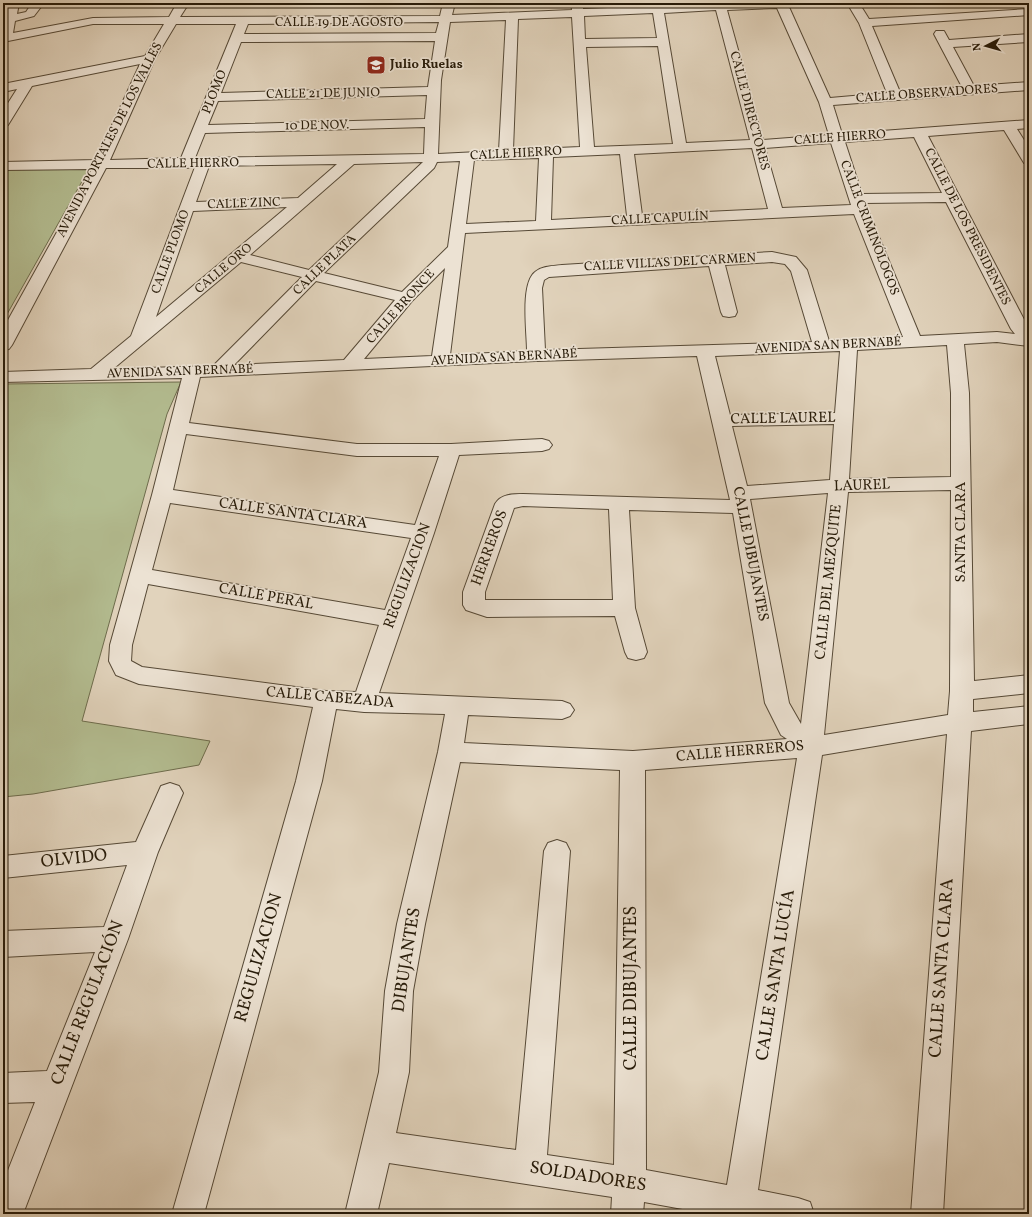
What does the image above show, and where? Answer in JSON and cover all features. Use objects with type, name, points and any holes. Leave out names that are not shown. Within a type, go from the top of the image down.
[{"type":"street","points":[[7,27],[30,14],[38,3]]},
{"type":"street","points":[[227,4],[317,3]]},
{"type":"street","points":[[432,158],[434,92],[441,37],[449,3]]},
{"type":"street","points":[[555,3],[577,8],[658,11],[721,8],[744,5],[807,3]]},
{"type":"street","points":[[7,27],[96,15],[172,19],[512,18],[611,3],[684,3]]},
{"type":"street","points":[[853,3],[865,23],[895,96]]},
{"type":"street","name":"AVENIDA PORTALES DE LOS VALLES","points":[[3,345],[100,166],[149,59],[172,19],[183,4]]},
{"type":"street","points":[[167,5],[197,4]]},
{"type":"street","name":"CALLE CRIMINÓLOGOS","points":[[782,4],[825,102],[858,204],[914,341]]},
{"type":"street","points":[[577,8],[587,151]]},
{"type":"street","name":"CALLE DIRECTORES","points":[[721,8],[759,144],[776,213]]},
{"type":"street","points":[[658,11],[680,147]]},
{"type":"street","points":[[865,23],[1025,13],[1029,24]]},
{"type":"street","points":[[506,154],[512,18]]},
{"type":"street","points":[[70,37],[172,19]]},
{"type":"street","name":"PLOMO","points":[[186,164],[237,38],[243,19]]},
{"type":"street","points":[[930,19],[947,44],[970,91]]},
{"type":"street","name":"CALLE 19 DE AGOSTO","points":[[237,38],[441,37]]},
{"type":"street","points":[[947,44],[1029,38]]},
{"type":"street","points":[[579,43],[663,42]]},
{"type":"street","points":[[3,88],[149,59]]},
{"type":"street","points":[[3,122],[28,82]]},
{"type":"street","name":"CALLE OBSERVADORES","points":[[825,102],[1029,86]]},
{"type":"street","name":"CALLE 21 DE JUNIO","points":[[213,97],[434,92]]},
{"type":"street","name":"10 DE NOV.","points":[[200,129],[433,123]]},
{"type":"street","name":"CALLE HIERRO","points":[[3,166],[100,166],[432,158],[759,144],[1029,124]]},
{"type":"street","points":[[1008,125],[1029,160]]},
{"type":"street","name":"CALLE DE LOS PRESIDENTES","points":[[919,132],[951,197],[1027,335]]},
{"type":"street","points":[[626,149],[635,220]]},
{"type":"street","points":[[543,224],[546,152]]},
{"type":"street","name":"CALLE BRONCE","points":[[440,361],[468,156]]},
{"type":"street","name":"CALLE PLATA","points":[[218,371],[314,274],[423,173],[432,158]]},
{"type":"street","name":"CALLE ORO","points":[[95,375],[238,257],[350,160]]},
{"type":"street","name":"CALLE PLOMO","points":[[139,340],[203,163]]},
{"type":"street","name":"CALLE CAPULÍN","points":[[459,229],[776,213],[858,204],[951,197]]},
{"type":"street","name":"CALLE ZINC","points":[[188,207],[300,202]]},
{"type":"street","name":"CALLE BRONCE","points":[[348,366],[406,298],[455,248]]},
{"type":"street","points":[[238,257],[314,274],[406,298]]},
{"type":"street","name":"CALLE VILLAS DEL CARMEN","points":[[536,356],[534,288],[535,280],[541,274],[562,270],[778,258],[790,260],[799,270],[822,347]]},
{"type":"street","points":[[716,261],[729,312]]},
{"type":"street","name":"AVENIDA SAN BERNABÉ","points":[[7,377],[348,366],[536,356],[705,352],[914,341],[955,341],[1027,335]]},
{"type":"street","name":"SANTA CLARA","points":[[955,341],[960,393],[961,483],[962,691],[958,723]]},
{"type":"street","name":"CALLE DEL MEZQUITE","points":[[811,746],[840,486],[849,345]]},
{"type":"street","name":"CALLE DIBUJANTES","points":[[705,352],[740,500],[777,703],[790,728],[811,746]]},
{"type":"street","points":[[140,576],[162,495],[192,372]]},
{"type":"street","name":"CALLE LAUREL","points":[[722,421],[844,418]]},
{"type":"street","points":[[178,428],[357,450],[451,450],[542,444]]},
{"type":"street","name":"REGULIZACION","points":[[364,703],[392,619],[424,533],[451,450]]},
{"type":"street","name":"LAUREL","points":[[740,500],[840,486],[961,483]]},
{"type":"street","name":"CALLE SANTA CLARA","points":[[162,495],[424,533]]},
{"type":"street","name":"HERREROS","points":[[624,608],[487,608],[474,605],[473,599],[501,511],[505,504],[511,501],[523,500],[619,503],[740,500]]},
{"type":"street","points":[[619,503],[624,608],[636,652]]},
{"type":"street","name":"CALLE PERAL","points":[[140,576],[392,619]]},
{"type":"street","name":"CALLE CABEZADA","points":[[140,576],[121,646],[120,661],[124,669],[139,675],[326,700],[364,703],[562,710]]},
{"type":"street","points":[[962,691],[1029,684]]},
{"type":"street","name":"REGULIZACION","points":[[188,1214],[309,781],[326,700]]},
{"type":"street","name":"DIBUJANTES","points":[[361,1214],[394,1072],[399,991],[411,924],[450,752],[458,706]]},
{"type":"street","name":"CALLE HERREROS","points":[[450,752],[633,761],[811,746],[958,723],[1029,716]]},
{"type":"street","name":"CALLE SANTA CLARA","points":[[927,1214],[958,723]]},
{"type":"street","name":"CALLE SANTA LUCÍA","points":[[740,1203],[811,746]]},
{"type":"street","name":"CALLE DIBUJANTES","points":[[627,1214],[630,1183],[633,761]]},
{"type":"street","name":"CALLE REGULACIÓN","points":[[7,1214],[114,939],[145,852],[170,793]]},
{"type":"street","points":[[530,1168],[557,851]]},
{"type":"street","name":"OLVIDO","points":[[3,867],[145,852]]},
{"type":"street","points":[[3,944],[114,939]]},
{"type":"street","points":[[3,1088],[57,1086]]},
{"type":"street","name":"SOLDADORES","points":[[377,1146],[630,1183],[798,1214]]},
{"type":"green space","points":[[3,169],[89,169],[6,316],[3,316]]},
{"type":"green space","points":[[181,382],[167,414],[82,721],[210,741],[199,765],[33,794],[3,797],[3,384]]},
{"type":"place","name":"Julio Ruelas","points":[[376,65]]}]
